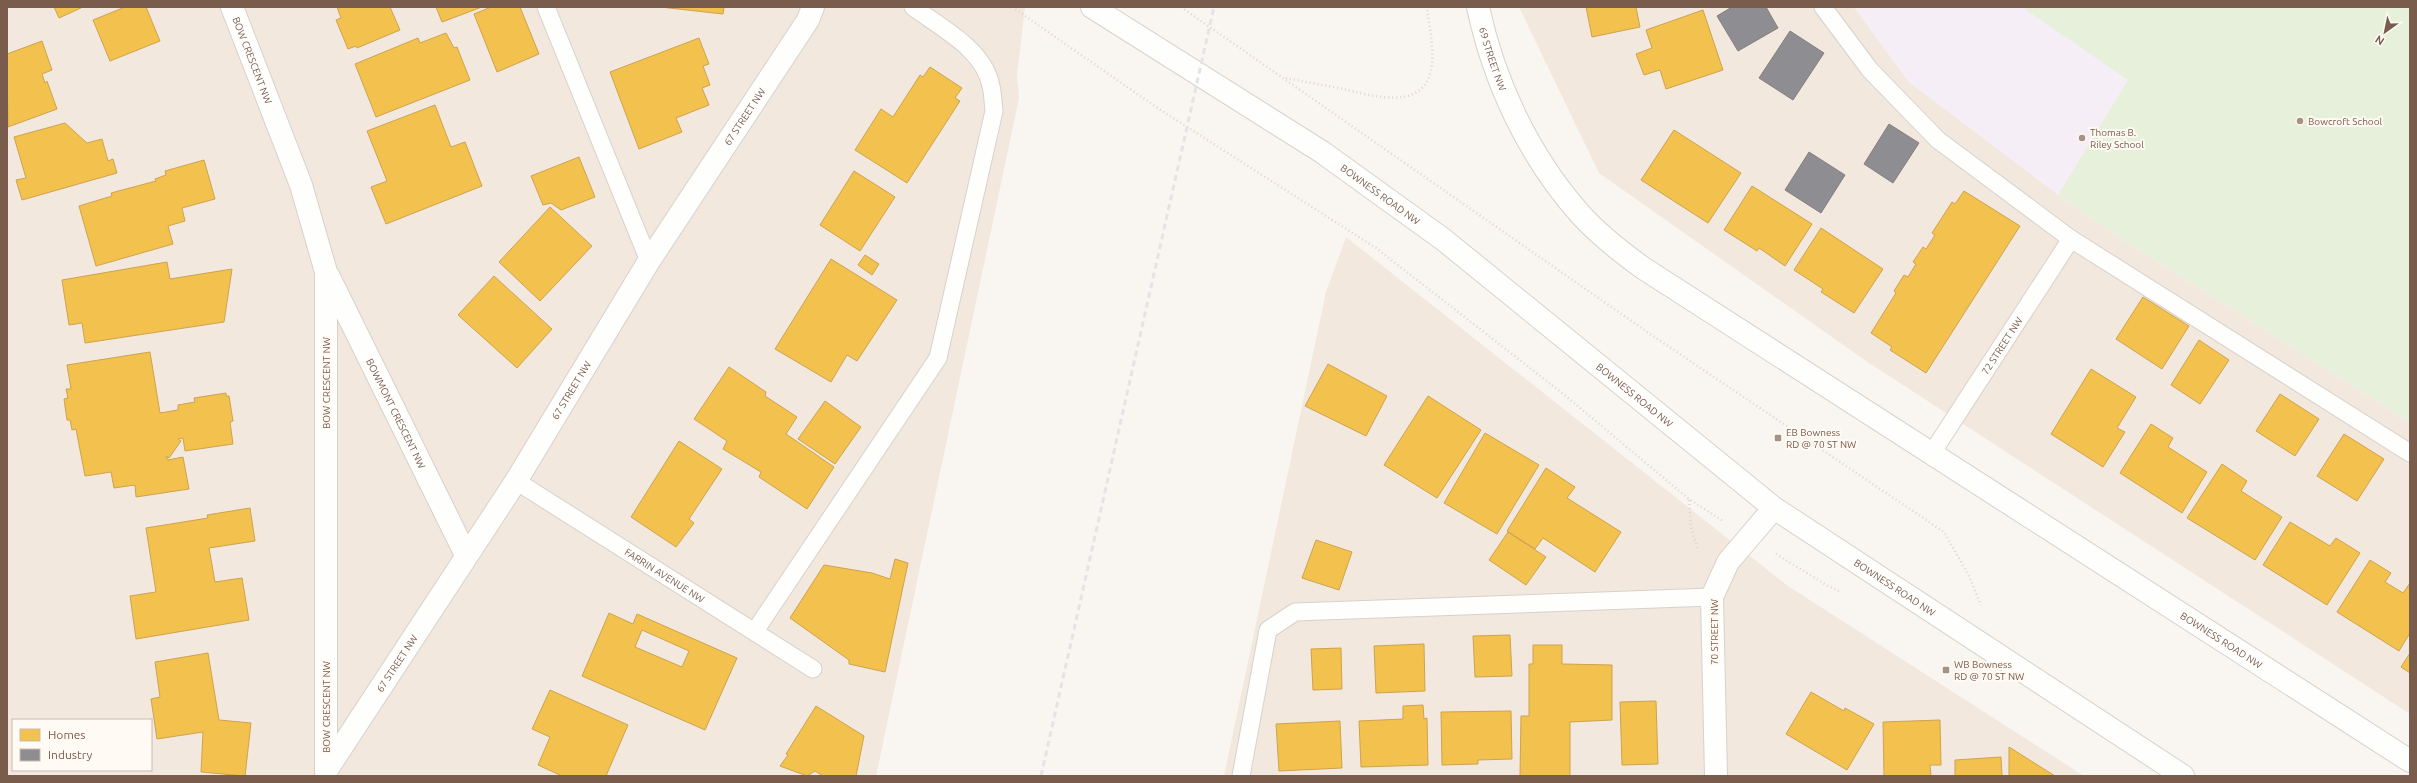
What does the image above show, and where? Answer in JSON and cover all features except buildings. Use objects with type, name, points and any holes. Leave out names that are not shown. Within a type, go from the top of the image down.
[{"type":"street","name":"BOW CRESCENT NW","points":[[232,7],[301,185],[326,272],[326,773]]},
{"type":"street","name":"67 STREET NW","points":[[326,773],[466,555],[516,481],[649,261],[808,20],[813,7]]},
{"type":"street","name":"BOWNESS ROAD NW","points":[[1092,7],[1322,152],[1444,240],[1774,508],[2184,776]]},
{"type":"street","name":"69 STREET NW","points":[[1478,7],[1496,71],[1513,108]]},
{"type":"street","name":"BOWNESS ROAD NW","points":[[1513,108],[1531,147],[1554,183],[1581,216],[1611,244],[1643,268],[2410,761]]},
{"type":"street","name":"BOWMONT CRESCENT NW","points":[[326,272],[466,555]]},
{"type":"street","name":"70 STREET NW","points":[[1716,776],[1712,597],[1728,562],[1774,508]]},
{"type":"lane","points":[[546,7],[649,261]]},
{"type":"lane","points":[[755,631],[938,358],[994,111],[991,85],[984,67],[968,47],[913,7]]},
{"type":"lane","points":[[1823,7],[1870,70],[1938,140],[2072,239],[2410,453]]},
{"type":"lane","name":"72 STREET NW","points":[[1932,453],[2072,239]]},
{"type":"lane","name":"FARRIN AVENUE NW","points":[[516,481],[813,669]]},
{"type":"lane","points":[[1241,776],[1268,630],[1295,612],[1712,597]]},
{"type":"path","points":[[1012,7],[1159,109],[1376,248],[1562,393],[1689,499],[1692,527],[1698,551]]},
{"type":"path","points":[[1181,7],[1285,78],[1653,336],[1944,532],[1969,576],[1983,610]]},
{"type":"path","points":[[1285,78],[1375,96],[1395,98],[1412,94],[1424,84],[1431,66],[1427,7]]},
{"type":"shaded area","points":[[7,7],[1025,7],[1017,75],[1019,98],[876,776],[7,776]]},
{"type":"shaded area","points":[[1519,7],[1854,7],[1909,82],[2117,236],[2410,422],[2410,714],[1866,361],[1599,173]]},
{"type":"shaded area","name":"Bowcroft School","points":[[1854,7],[2410,7],[2410,422],[2117,236],[2058,195],[1909,82]]},
{"type":"shaded area","points":[[1346,237],[1788,586],[2084,776],[1224,776],[1326,292]]},
{"type":"green space","name":"Bowcroft School","points":[[2022,7],[2410,7],[2410,422],[2117,236],[2058,195],[2128,80]]},
{"type":"railway","points":[[1041,776],[1214,7]]},
{"type":"place","name":"Bowcroft School","points":[[2300,121]]},
{"type":"place","name":"Thomas B. Riley School","points":[[2082,138]]},
{"type":"place","name":"EB Bowness RD @ 70 ST NW","points":[[1778,438]]},
{"type":"place","name":"WB Bowness RD @ 70 ST NW","points":[[1946,670]]}]
